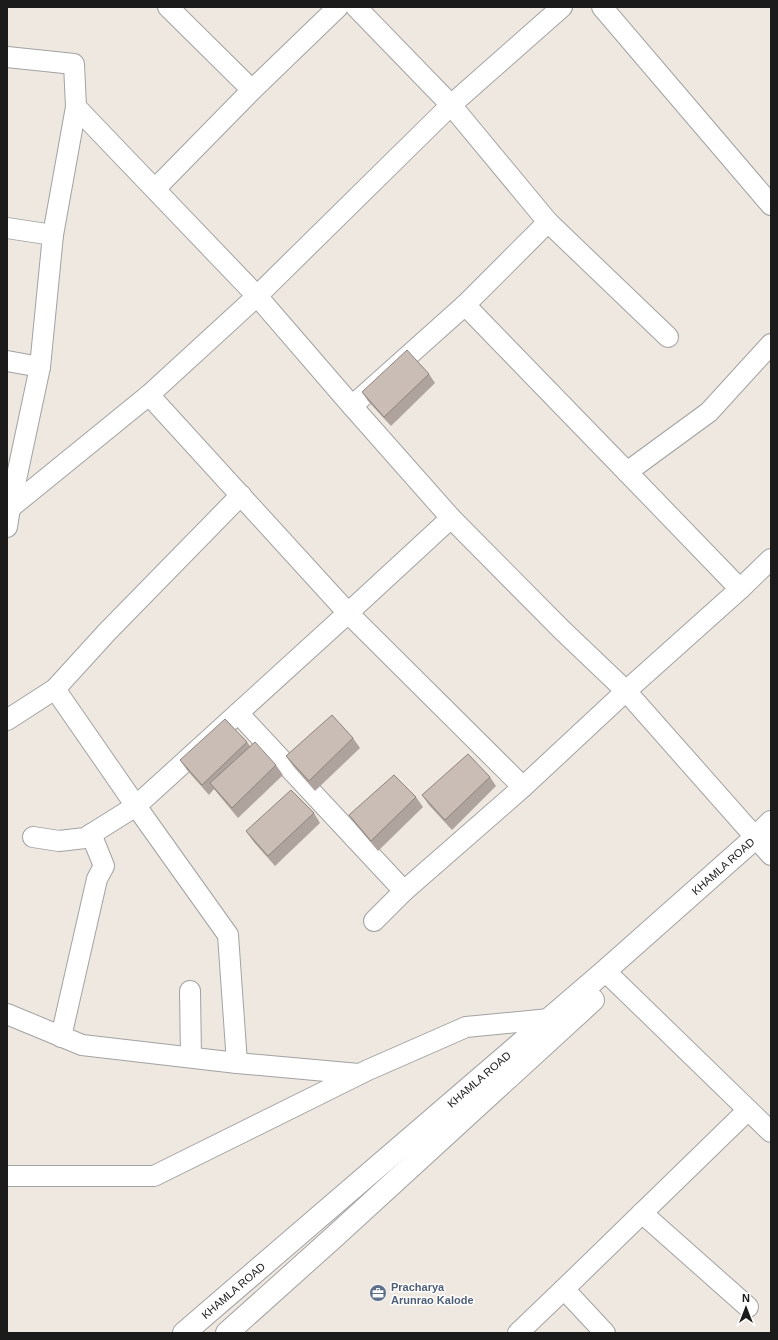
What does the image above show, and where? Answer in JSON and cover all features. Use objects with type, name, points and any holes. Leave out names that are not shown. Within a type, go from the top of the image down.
[{"type":"street","points":[[168,7],[252,90]]},
{"type":"street","points":[[155,189],[252,90],[338,7]]},
{"type":"street","points":[[356,7],[451,105],[548,222],[668,337]]},
{"type":"street","points":[[8,517],[149,395],[257,296],[451,105],[562,7]]},
{"type":"street","points":[[602,7],[771,205]]},
{"type":"street","points":[[7,57],[74,64],[76,106],[53,235],[40,367],[11,486],[8,517]]},
{"type":"street","points":[[76,106],[257,296],[451,518],[562,630],[626,691],[765,843]]},
{"type":"street","points":[[352,406],[465,304],[548,222]]},
{"type":"street","points":[[7,228],[53,235]]},
{"type":"street","points":[[465,304],[740,590]]},
{"type":"street","points":[[626,472],[709,412],[771,344]]},
{"type":"street","points":[[7,361],[40,367]]},
{"type":"street","points":[[149,395],[348,613],[523,788]]},
{"type":"street","points":[[7,720],[55,689],[107,632],[241,495]]},
{"type":"street","points":[[33,837],[59,841],[85,838],[136,806],[451,518]]},
{"type":"street","points":[[374,921],[404,891],[523,788],[626,691],[740,590],[771,559]]},
{"type":"street","points":[[55,689],[228,935],[238,1063]]},
{"type":"street","points":[[238,713],[404,891]]},
{"type":"street","name":"KHAMLA ROAD","points":[[227,1333],[334,1237],[610,975],[765,843],[771,822]]},
{"type":"street","points":[[61,1037],[97,879],[104,866],[91,834]]},
{"type":"street","points":[[610,975],[771,1132]]},
{"type":"street","name":"KHAMLA ROAD","points":[[184,1333],[549,1019],[610,975]]},
{"type":"street","points":[[190,991],[191,1057]]},
{"type":"street","points":[[7,1014],[82,1045],[238,1063],[360,1074]]},
{"type":"street","points":[[7,1176],[154,1176],[360,1074],[466,1027],[549,1019]]},
{"type":"street","points":[[518,1333],[748,1110]]},
{"type":"street","points":[[642,1213],[748,1307]]},
{"type":"street","points":[[564,1289],[605,1333]]},
{"type":"building","points":[[407,350],[429,374],[384,417],[362,392]]},
{"type":"building","points":[[332,715],[353,738],[309,781],[286,756]]},
{"type":"building","points":[[225,719],[247,742],[202,785],[180,760]]},
{"type":"building","points":[[255,742],[276,765],[232,808],[210,783]]},
{"type":"building","points":[[468,754],[490,777],[445,820],[422,795]]},
{"type":"building","points":[[394,775],[416,797],[371,841],[349,815]]},
{"type":"building","points":[[291,790],[314,813],[268,856],[246,831]]},
{"type":"place","name":"Pracharya Arunrao Kalode","points":[[378,1293]]}]
